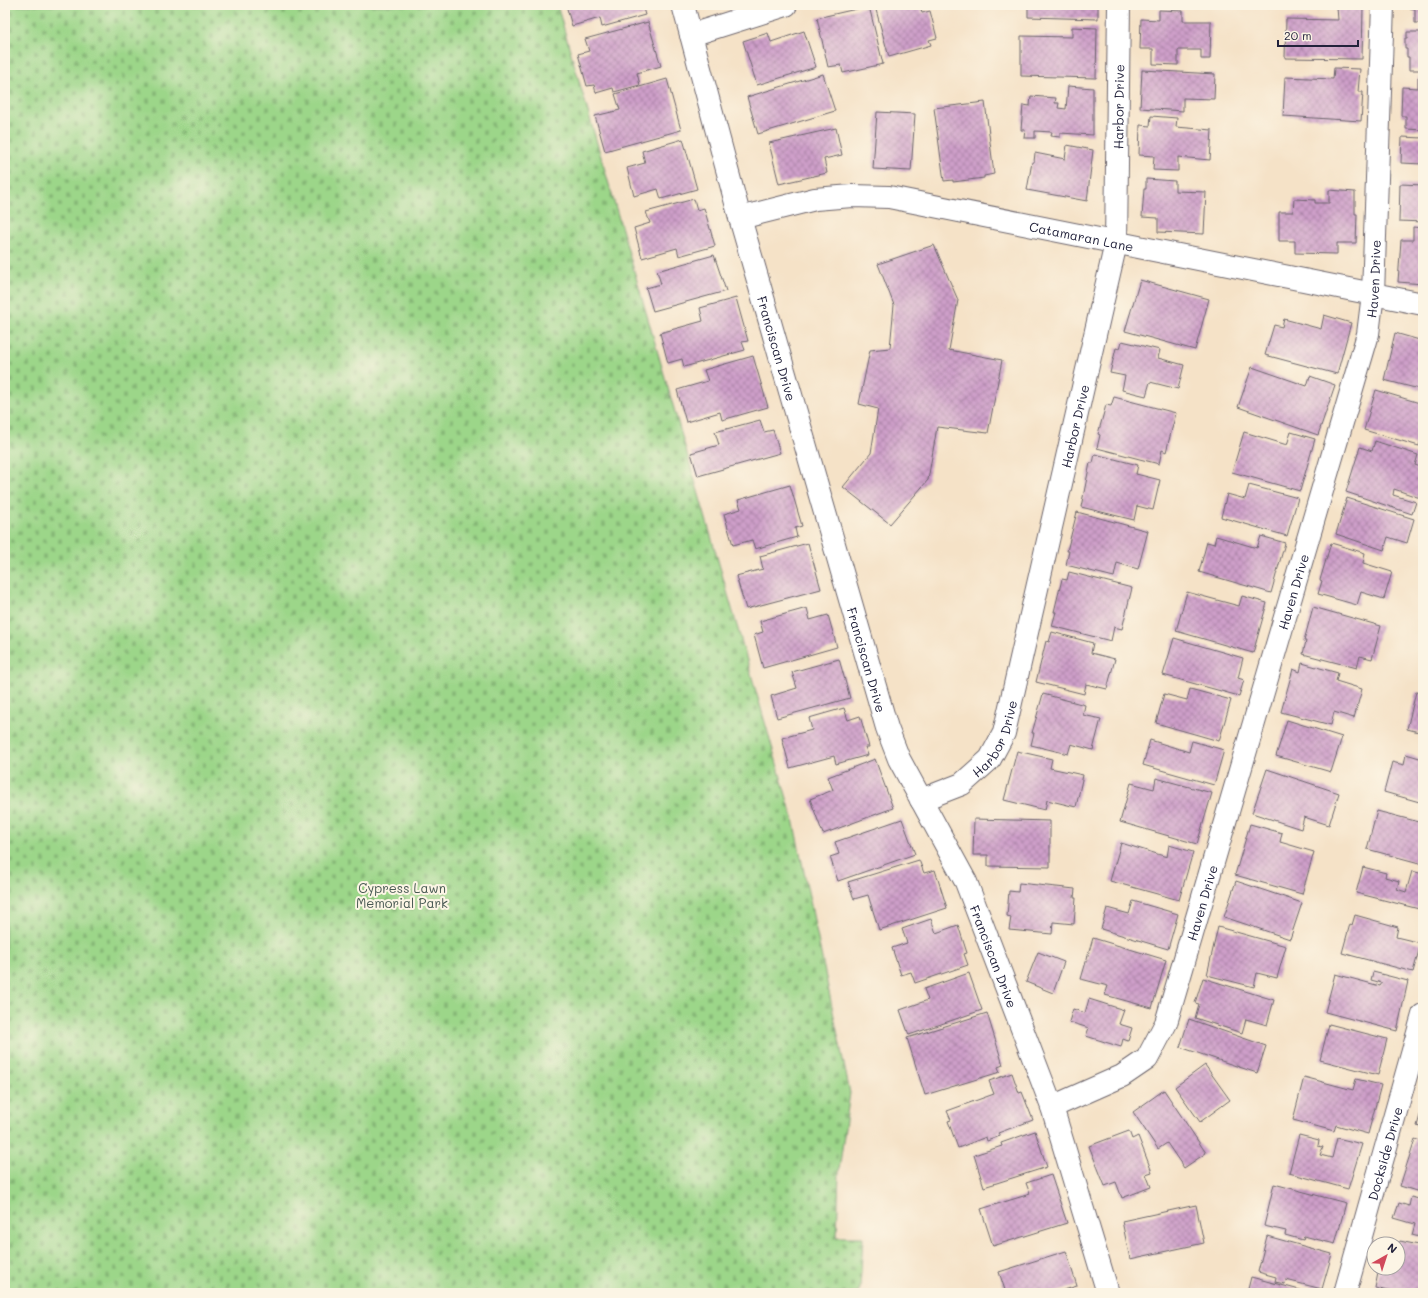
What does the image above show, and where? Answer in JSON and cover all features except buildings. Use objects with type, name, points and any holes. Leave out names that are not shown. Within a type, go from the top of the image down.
[{"type":"street","name":"Franciscan Drive","points":[[683,5],[740,218],[887,728],[898,759],[966,882],[1052,1108],[1108,1293]]},
{"type":"street","points":[[691,35],[786,5]]},
{"type":"street","name":"Harbor Drive","points":[[921,800],[962,784],[990,759],[1004,733],[1116,243],[1119,5]]},
{"type":"street","name":"Haven Drive","points":[[1052,1108],[1122,1076],[1147,1060],[1166,1022],[1368,334],[1373,294],[1383,5]]},
{"type":"street","name":"Catamaran Lane","points":[[740,218],[815,199],[852,196],[889,197],[1423,304]]},
{"type":"street","name":"Dockside Drive","points":[[1345,1293],[1423,1014]]},
{"type":"green space","name":"Cypress Lawn Memorial Park","points":[[5,5],[557,5],[793,819],[850,1093],[839,1170],[837,1237],[863,1237],[860,1289],[858,1293],[5,1293]]}]
